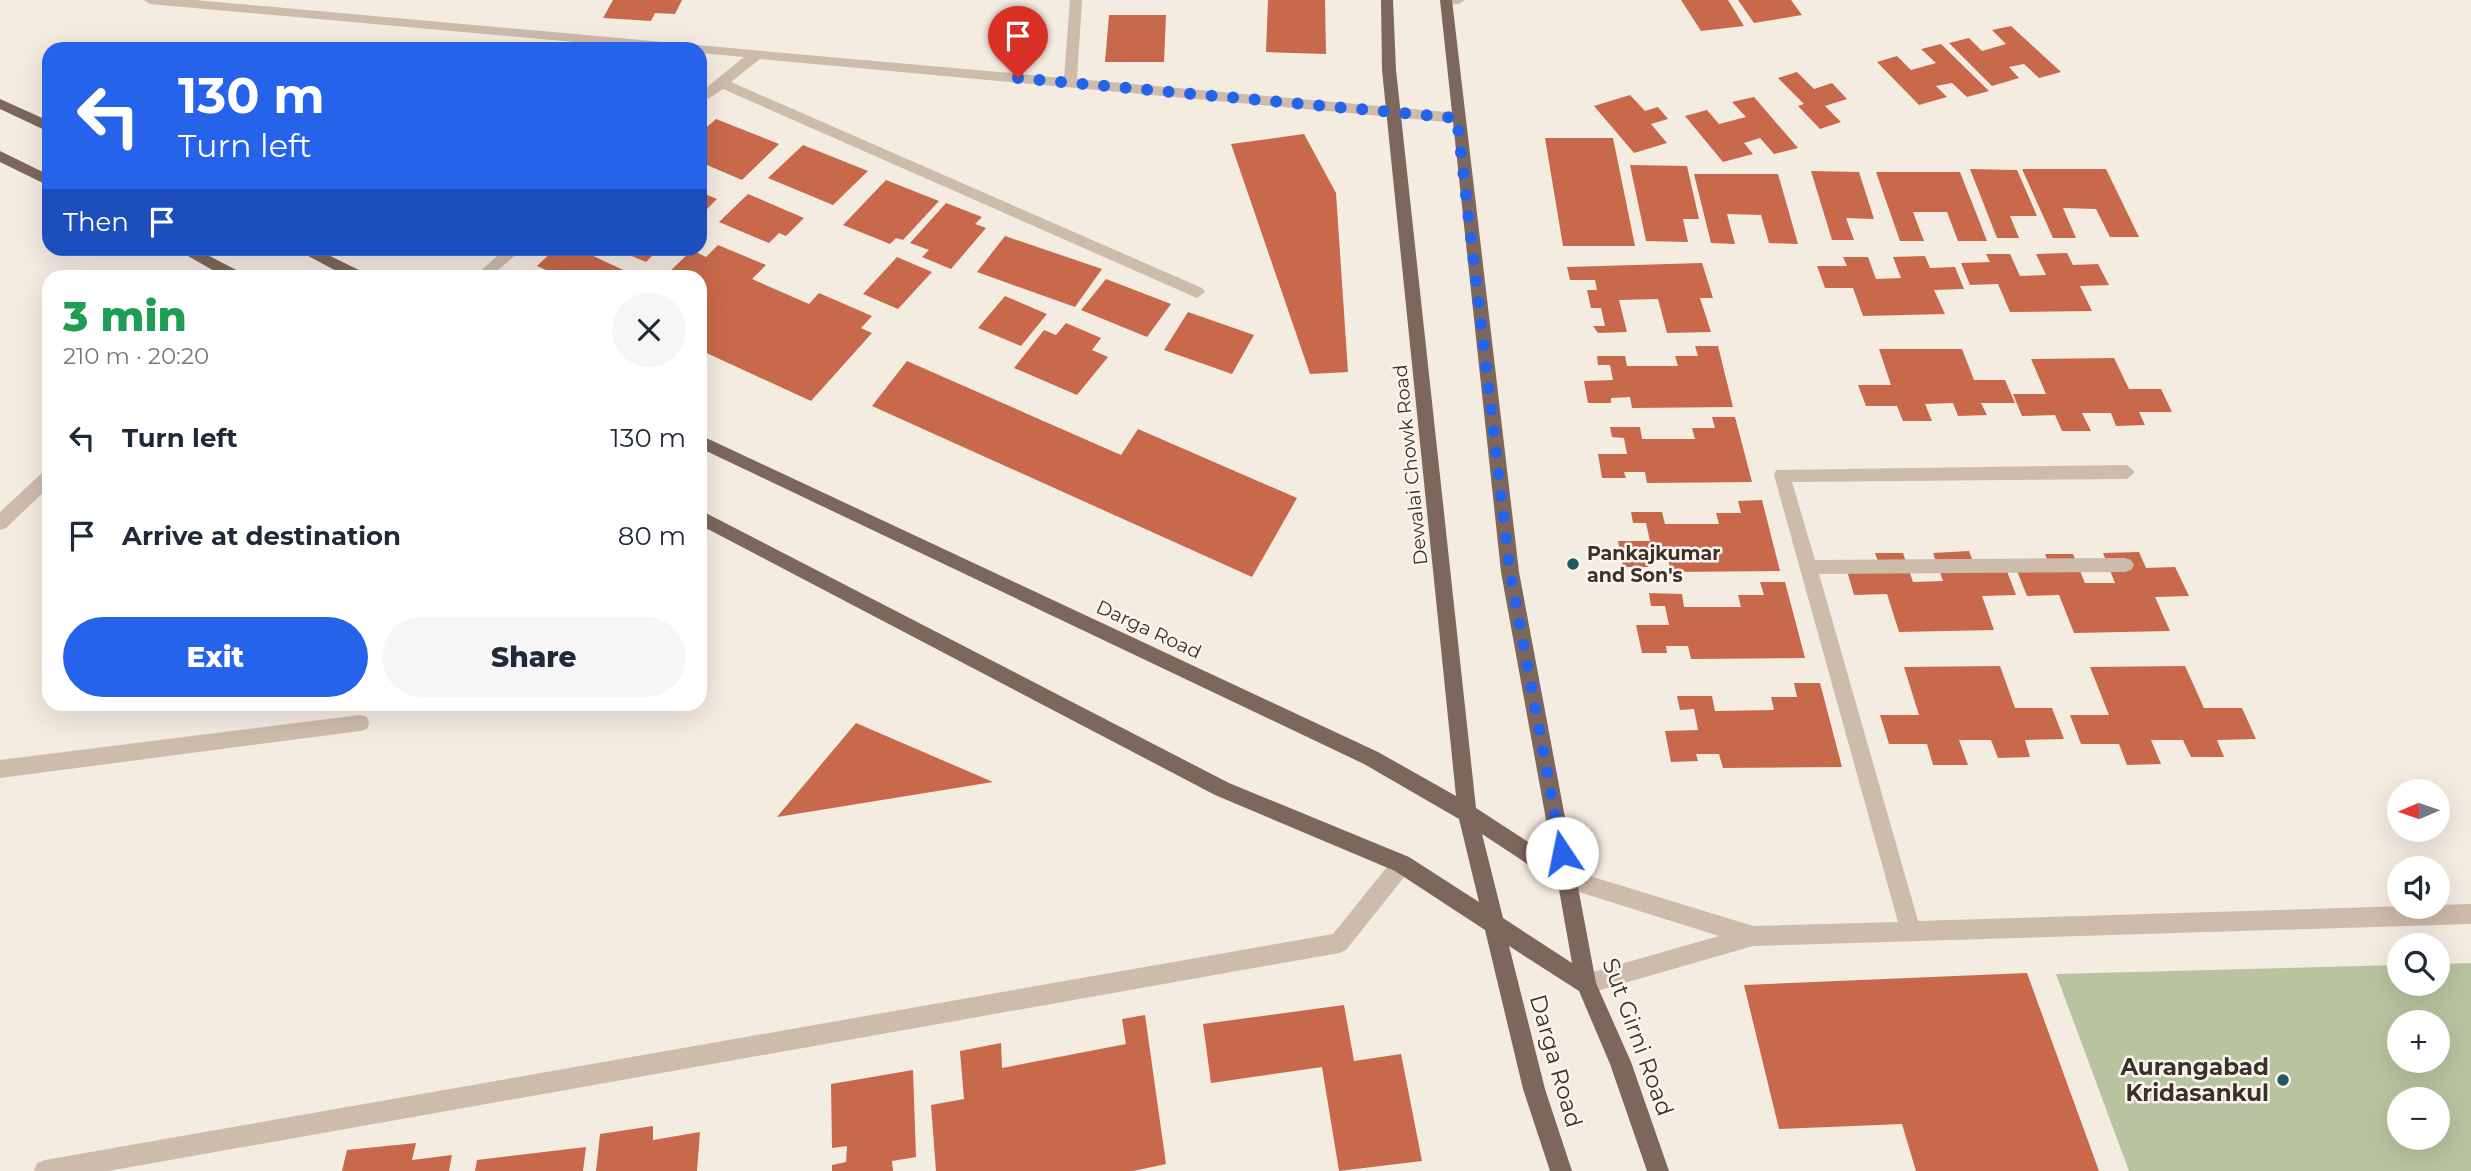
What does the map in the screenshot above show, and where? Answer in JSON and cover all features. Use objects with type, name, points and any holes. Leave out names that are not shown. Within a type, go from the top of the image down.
[{"type":"main road","name":"Dewalai Chowk Road","points":[[1387,0],[1394,111],[1467,813],[1492,923]]},
{"type":"main road","points":[[1450,1],[1457,118],[1510,572],[1567,879]]},
{"type":"main road","points":[[0,103],[42,124]]},
{"type":"main road","points":[[0,156],[42,177]]},
{"type":"main road","points":[[196,256],[223,270]]},
{"type":"main road","points":[[317,256],[346,270]]},
{"type":"main road","name":"Darga Road","points":[[707,444],[1371,758],[1467,813],[1567,879]]},
{"type":"main road","name":"Darga Road","points":[[707,521],[1222,789],[1402,864],[1586,984]]},
{"type":"main road","name":"Sut Girni Road","points":[[1567,879],[1586,984],[1620,1062],[1658,1171]]},
{"type":"main road","name":"Darga Road","points":[[1492,923],[1534,1089],[1561,1171]]},
{"type":"street","points":[[150,0],[213,3],[626,42]]},
{"type":"street","points":[[1070,82],[1076,0]]},
{"type":"street","points":[[707,50],[1457,118]]},
{"type":"street","points":[[707,95],[757,54]]},
{"type":"street","points":[[722,83],[1197,292]]},
{"type":"street","points":[[490,270],[507,256]]},
{"type":"street","points":[[1911,931],[1782,475],[2127,471]]},
{"type":"street","points":[[0,523],[42,484]]},
{"type":"street","points":[[1808,567],[2125,565]]},
{"type":"street","points":[[0,769],[359,723]]},
{"type":"street","points":[[45,1171],[1339,943],[1402,864]]},
{"type":"street","points":[[1567,879],[1753,936]]},
{"type":"street","points":[[1586,984],[1753,936],[2471,914]]},
{"type":"green space","name":"Aurangabad Kridasankul","points":[[2471,963],[2471,1171],[2129,1171],[2056,974],[2387,965],[2387,996],[2450,996],[2450,964]]},
{"type":"building","points":[[613,0],[682,0],[675,14],[655,13],[651,21],[603,18]]},
{"type":"building","points":[[1268,0],[1325,0],[1326,54],[1266,52]]},
{"type":"building","points":[[1681,0],[1728,0],[1744,26],[1701,31]]},
{"type":"building","points":[[1738,0],[1791,0],[1802,15],[1754,23]]},
{"type":"building","points":[[1109,15],[1166,15],[1164,62],[1105,62]]},
{"type":"building","points":[[2011,26],[2061,72],[2039,78],[2024,64],[2009,67],[2019,78],[1992,86],[1949,43],[1969,38],[1982,51],[2006,44],[1992,30]]},
{"type":"building","points":[[1941,44],[1989,91],[1967,97],[1952,83],[1936,86],[1947,97],[1919,105],[1877,62],[1897,56],[1911,70],[1936,63],[1921,49]]},
{"type":"building","points":[[1797,72],[1814,89],[1832,83],[1847,99],[1825,106],[1841,122],[1820,129],[1798,106],[1804,104],[1778,78]]},
{"type":"building","points":[[1630,95],[1645,111],[1658,107],[1668,119],[1651,124],[1667,143],[1634,153],[1594,106]]},
{"type":"building","points":[[1754,97],[1798,148],[1774,154],[1760,138],[1744,143],[1753,154],[1723,162],[1685,116],[1707,110],[1719,124],[1746,117],[1732,102]]},
{"type":"building","points":[[716,119],[779,144],[742,180],[707,165],[707,127]]},
{"type":"building","points":[[1304,134],[1336,193],[1348,372],[1310,374],[1231,144]]},
{"type":"building","points":[[1545,138],[1613,138],[1635,246],[1563,246]]},
{"type":"building","points":[[803,145],[868,171],[833,205],[768,178]]},
{"type":"building","points":[[1630,165],[1687,166],[1699,219],[1683,219],[1688,242],[1646,241]]},
{"type":"building","points":[[1970,169],[2017,170],[2037,216],[2010,216],[2019,238],[1997,238]]},
{"type":"building","points":[[2022,169],[2106,169],[2139,237],[2110,237],[2096,209],[2063,208],[2076,238],[2053,238]]},
{"type":"building","points":[[1811,171],[1859,172],[1874,219],[1846,218],[1854,240],[1832,240]]},
{"type":"building","points":[[1876,172],[1960,172],[1987,241],[1958,241],[1947,212],[1913,212],[1924,241],[1900,241]]},
{"type":"building","points":[[1694,174],[1778,174],[1798,244],[1769,243],[1761,215],[1727,214],[1735,244],[1711,243]]},
{"type":"building","points":[[886,180],[939,201],[903,240],[896,238],[890,244],[843,225]]},
{"type":"building","points":[[748,194],[804,218],[786,236],[779,233],[769,243],[719,222]]},
{"type":"building","points":[[707,195],[717,199],[707,209]]},
{"type":"building","points":[[946,203],[982,217],[975,224],[986,228],[951,269],[922,257],[929,250],[910,243]]},
{"type":"building","points":[[1005,236],[1102,269],[1075,307],[977,272]]},
{"type":"building","points":[[718,245],[766,265],[752,279],[809,304],[819,293],[872,316],[861,328],[872,333],[811,401],[707,353],[707,270],[671,270],[686,256],[707,256]]},
{"type":"building","points":[[2067,253],[2073,265],[2098,264],[2109,285],[2080,286],[2092,311],[2010,312],[1998,284],[1970,285],[1961,263],[1990,262],[1986,254],[2010,254],[2020,276],[2046,275],[2036,254]]},
{"type":"building","points":[[548,256],[593,256],[623,270],[546,270],[537,266]]},
{"type":"building","points":[[632,256],[652,256],[646,262]]},
{"type":"building","points":[[1925,256],[1930,268],[1955,267],[1964,289],[1934,290],[1945,314],[1863,316],[1853,288],[1825,288],[1817,266],[1847,266],[1843,257],[1868,257],[1876,279],[1901,278],[1893,257]]},
{"type":"building","points":[[897,257],[932,272],[898,309],[863,294]]},
{"type":"building","points":[[1702,263],[1713,298],[1700,298],[1711,332],[1667,333],[1658,299],[1619,300],[1627,332],[1598,333],[1593,326],[1605,326],[1601,308],[1591,308],[1587,290],[1597,290],[1595,280],[1570,280],[1567,267]]},
{"type":"building","points":[[1106,279],[1171,304],[1147,337],[1081,310]]},
{"type":"building","points":[[1005,296],[1047,314],[1021,346],[978,328]]},
{"type":"building","points":[[1188,312],[1254,335],[1232,374],[1164,350]]},
{"type":"building","points":[[1066,323],[1101,338],[1092,350],[1108,357],[1077,395],[1014,368],[1044,330],[1056,335]]},
{"type":"building","points":[[1695,346],[1718,346],[1733,407],[1632,408],[1630,397],[1611,398],[1611,403],[1588,403],[1584,381],[1613,380],[1610,365],[1598,365],[1597,356],[1625,356],[1627,366],[1678,366],[1675,356],[1698,356]]},
{"type":"building","points":[[1879,349],[1962,349],[1974,380],[2005,380],[2015,403],[1981,403],[1987,415],[1958,416],[1953,403],[1925,404],[1932,421],[1903,421],[1897,406],[1866,406],[1858,385],[1891,385]]},
{"type":"building","points":[[2114,358],[2129,389],[2161,389],[2172,412],[2139,412],[2145,425],[2116,426],[2111,413],[2082,413],[2091,431],[2062,431],[2055,415],[2022,416],[2013,394],[2046,394],[2031,359]]},
{"type":"building","points":[[907,361],[1121,455],[1138,429],[1297,498],[1252,577],[872,406]]},
{"type":"building","points":[[1712,417],[1735,417],[1752,482],[1647,483],[1645,472],[1624,472],[1626,478],[1602,478],[1598,454],[1627,454],[1624,438],[1612,437],[1610,427],[1640,427],[1642,439],[1695,439],[1692,428],[1715,428]]},
{"type":"building","points":[[1762,500],[1780,571],[1671,572],[1668,560],[1647,560],[1648,567],[1623,567],[1618,541],[1650,541],[1646,523],[1633,523],[1631,512],[1662,512],[1665,524],[1719,524],[1716,513],[1741,513],[1738,501]]},
{"type":"building","points":[[1969,551],[1975,567],[2005,566],[2016,595],[1982,596],[1994,630],[1899,632],[1887,594],[1854,595],[1845,564],[1879,564],[1875,553],[1903,553],[1913,582],[1943,581],[1933,553]]},
{"type":"building","points":[[2139,552],[2146,568],[2175,567],[2189,596],[2155,597],[2170,631],[2074,633],[2059,595],[2027,596],[2015,566],[2049,565],[2045,554],[2073,554],[2085,583],[2115,583],[2103,553]]},
{"type":"building","points":[[1760,582],[1785,582],[1805,658],[1691,659],[1688,646],[1666,646],[1667,653],[1642,653],[1636,625],[1669,625],[1665,606],[1651,606],[1649,593],[1682,594],[1684,607],[1741,607],[1738,595],[1764,595]]},
{"type":"building","points":[[2000,666],[2015,708],[2052,708],[2064,739],[2025,740],[2030,757],[1998,758],[1991,740],[1959,740],[1968,765],[1933,765],[1927,744],[1889,744],[1880,715],[1919,715],[1904,667]]},
{"type":"building","points":[[2185,666],[2204,708],[2242,708],[2256,739],[2217,740],[2224,757],[2191,757],[2183,740],[2151,740],[2161,764],[2127,765],[2119,744],[2081,744],[2070,715],[2109,715],[2090,667]]},
{"type":"building","points":[[1794,683],[1820,683],[1842,767],[1723,768],[1719,754],[1696,754],[1698,761],[1671,762],[1665,731],[1698,730],[1694,709],[1680,710],[1677,696],[1712,696],[1715,711],[1774,710],[1771,697],[1797,697]]},
{"type":"building","points":[[856,723],[993,782],[777,817]]},
{"type":"building","points":[[2027,973],[2099,1171],[1916,1171],[1902,1124],[1779,1129],[1744,985]]},
{"type":"building","points":[[1344,1005],[1354,1061],[1401,1054],[1422,1161],[1339,1171],[1322,1067],[1211,1083],[1203,1024]]},
{"type":"building","points":[[1145,1015],[1166,1164],[1133,1171],[936,1171],[931,1105],[964,1099],[960,1051],[1001,1043],[1002,1068],[1126,1044],[1122,1019]]},
{"type":"building","points":[[913,1070],[916,1157],[892,1161],[893,1171],[832,1171],[832,1165],[846,1162],[847,1146],[832,1148],[831,1084]]},
{"type":"building","points":[[653,1126],[653,1140],[700,1132],[697,1171],[596,1171],[600,1134]]},
{"type":"building","points":[[416,1143],[412,1160],[452,1155],[449,1171],[342,1171],[347,1150]]},
{"type":"building","points":[[586,1147],[583,1171],[475,1171],[477,1160]]},
{"type":"place","name":"Pankajkumar and Son's","points":[[1573,564]]},
{"type":"place","name":"Aurangabad Kridasankul","points":[[2283,1080]]},
{"type":"route","points":[[1018,78],[1457,118],[1510,572],[1562,853]]}]
